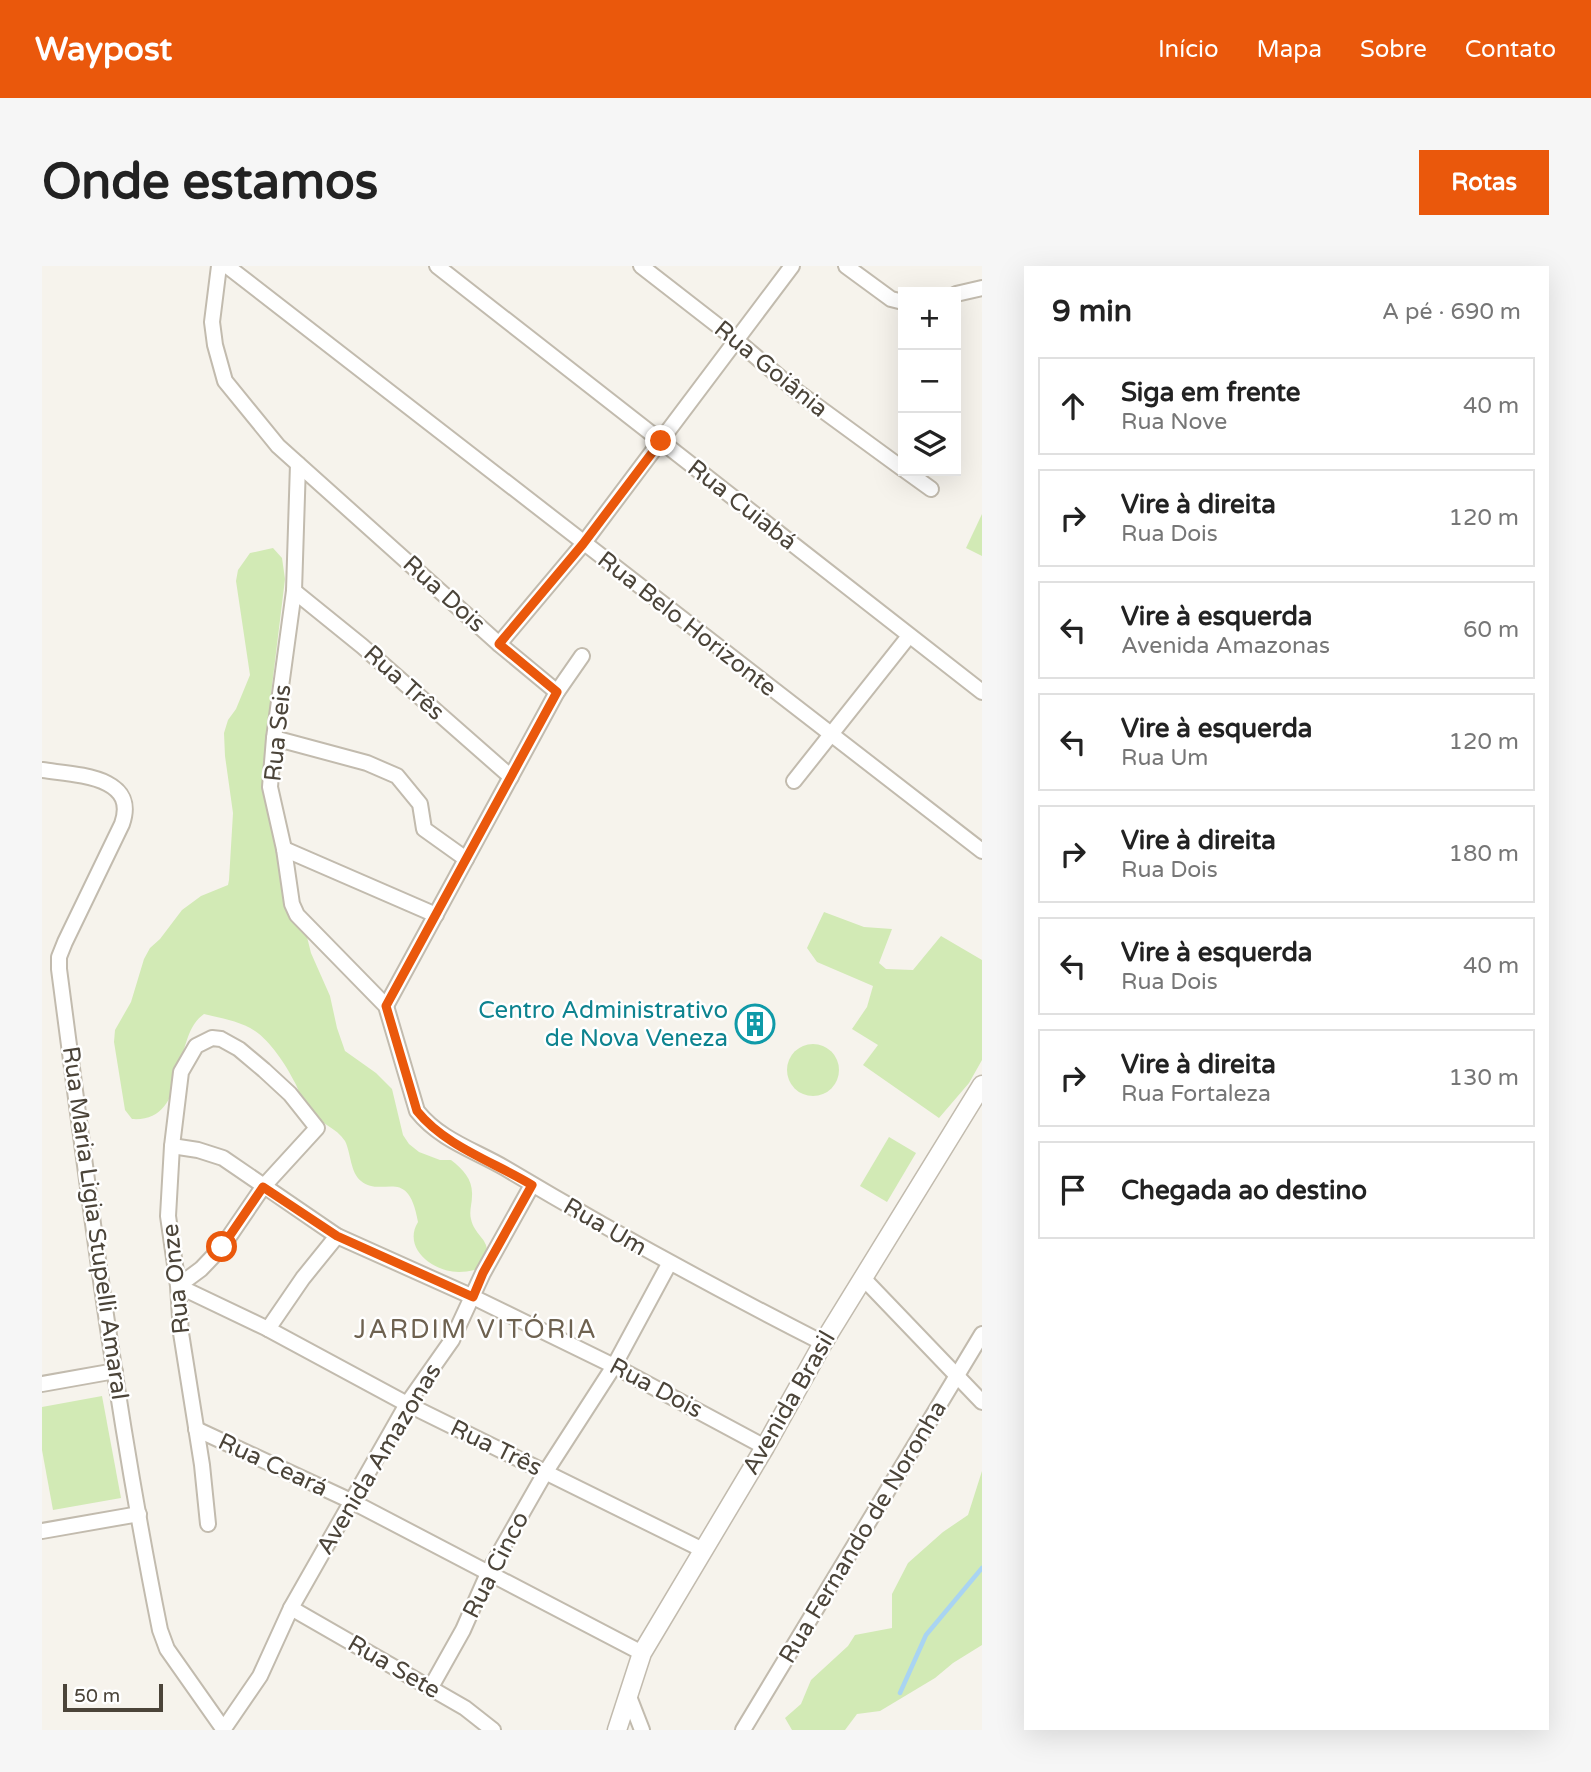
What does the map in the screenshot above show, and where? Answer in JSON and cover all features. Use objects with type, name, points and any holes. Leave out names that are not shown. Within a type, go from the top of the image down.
[{"type":"street","name":"Rua Dois","points":[[219,266],[212,322],[220,369],[225,380],[278,446],[499,644],[557,692]]},
{"type":"street","name":"Rua Belo Horizonte","points":[[227,266],[982,851]]},
{"type":"street","name":"Rua Cuiabá","points":[[437,266],[982,692]]},
{"type":"street","name":"Rua Goiânia","points":[[641,266],[736,339],[795,390],[898,466]]},
{"type":"street","points":[[499,644],[583,544],[792,266]]},
{"type":"street","points":[[846,266],[891,299],[898,301]]},
{"type":"street","points":[[961,293],[982,288]]},
{"type":"street","name":"Rua Seis","points":[[298,464],[294,591],[270,787],[284,849],[292,904],[297,915],[386,1006]]},
{"type":"street","name":"Rua Goiânia","points":[[913,476],[931,489]]},
{"type":"street","name":"Rua Três","points":[[294,591],[362,646],[511,777]]},
{"type":"street","points":[[794,781],[909,636]]},
{"type":"street","points":[[386,1006],[557,692],[582,656]]},
{"type":"street","points":[[274,738],[367,763],[397,776],[420,804],[424,829],[466,859]]},
{"type":"street","name":"Rua Maria Ligia Stupelli Amaral","points":[[42,770],[105,781],[120,793],[126,810],[122,824],[59,957],[88,1195],[115,1371],[162,1639],[224,1730]]},
{"type":"street","points":[[284,849],[436,915]]},
{"type":"street","name":"Rua Um","points":[[386,1006],[417,1111],[427,1124],[443,1137],[502,1167],[669,1264],[823,1343]]},
{"type":"street","name":"Rua Onze","points":[[208,1524],[181,1334],[178,1286],[168,1216],[172,1146],[181,1072],[196,1046],[203,1041],[221,1039],[239,1049],[290,1094],[317,1128],[263,1187]]},
{"type":"street","name":"Avenida Brasil","points":[[617,1730],[642,1653],[765,1447],[823,1343],[982,1085]]},
{"type":"street","name":"Rua Dois","points":[[172,1146],[223,1158],[337,1236],[473,1297],[614,1366],[765,1447]]},
{"type":"street","name":"Avenida Amazonas","points":[[224,1730],[260,1676],[291,1608],[351,1500],[407,1404],[452,1339],[483,1273],[532,1185]]},
{"type":"street","points":[[178,1286],[201,1269],[222,1247],[263,1187]]},
{"type":"street","points":[[268,1329],[303,1278],[337,1236]]},
{"type":"street","name":"Rua Cinco","points":[[430,1687],[463,1630],[489,1571],[545,1473],[614,1366],[669,1264]]},
{"type":"street","points":[[864,1279],[982,1402]]},
{"type":"street","name":"Rua Três","points":[[178,1286],[268,1329],[407,1404],[703,1550]]},
{"type":"street","name":"Rua Fernando de Noronha","points":[[743,1730],[982,1334]]},
{"type":"street","points":[[42,1384],[115,1371]]},
{"type":"street","name":"Rua Ceará","points":[[196,1429],[351,1500],[642,1653]]},
{"type":"street","points":[[42,1531],[139,1514]]},
{"type":"street","name":"Rua Sete","points":[[291,1608],[465,1708],[494,1730]]},
{"type":"street","points":[[628,1694],[642,1730]]},
{"type":"green space","points":[[982,514],[982,556],[966,548]]},
{"type":"green space","points":[[273,548],[282,558],[285,579],[271,694],[271,723],[278,774],[273,836],[281,870],[311,953],[330,996],[345,1051],[376,1073],[392,1089],[403,1135],[409,1144],[419,1152],[440,1160],[451,1160],[469,1180],[472,1190],[471,1219],[484,1240],[487,1251],[482,1268],[465,1272],[449,1271],[423,1257],[414,1241],[418,1222],[414,1204],[408,1194],[394,1186],[369,1186],[357,1177],[345,1141],[308,1110],[277,1054],[261,1035],[243,1025],[204,1014],[194,1025],[187,1041],[172,1094],[163,1108],[151,1117],[132,1119],[125,1110],[114,1042],[115,1030],[131,1002],[144,959],[182,910],[201,896],[228,885],[233,813],[224,733],[250,675],[236,581],[238,570],[250,553]]},
{"type":"green space","points":[[824,912],[864,927],[892,929],[879,963],[886,969],[913,970],[941,936],[982,960],[982,1060],[969,1083],[939,1118],[863,1065],[878,1045],[852,1029],[867,1007],[873,986],[817,962],[807,948]]},
{"type":"green space","points":[[813,1044],[823,1046],[831,1052],[837,1060],[837,1080],[831,1088],[823,1094],[813,1096],[803,1094],[795,1088],[789,1080],[787,1070],[789,1060],[795,1052],[803,1046]]},
{"type":"green space","points":[[889,1137],[916,1153],[887,1202],[860,1186]]},
{"type":"green space","points":[[102,1396],[121,1498],[53,1510],[42,1450],[42,1407]]},
{"type":"green space","points":[[982,1471],[982,1645],[935,1678],[880,1711],[857,1714],[845,1730],[792,1730],[785,1718],[801,1704],[811,1680],[848,1646],[855,1635],[892,1628],[892,1594],[908,1563],[943,1532],[968,1515]]},
{"type":"waterway","points":[[900,1693],[926,1635],[982,1568]]},
{"type":"place","name":"Centro Administrativo de Nova Veneza","points":[[755,1024]]},
{"type":"district","name":"JARDIM VITÓRIA","points":[[476,1329]]},
{"type":"route","points":[[222,1247],[263,1187],[337,1236],[473,1297],[483,1273],[532,1185],[443,1137],[427,1124],[417,1111],[386,1006],[557,692],[499,644],[583,544],[661,441]]}]
